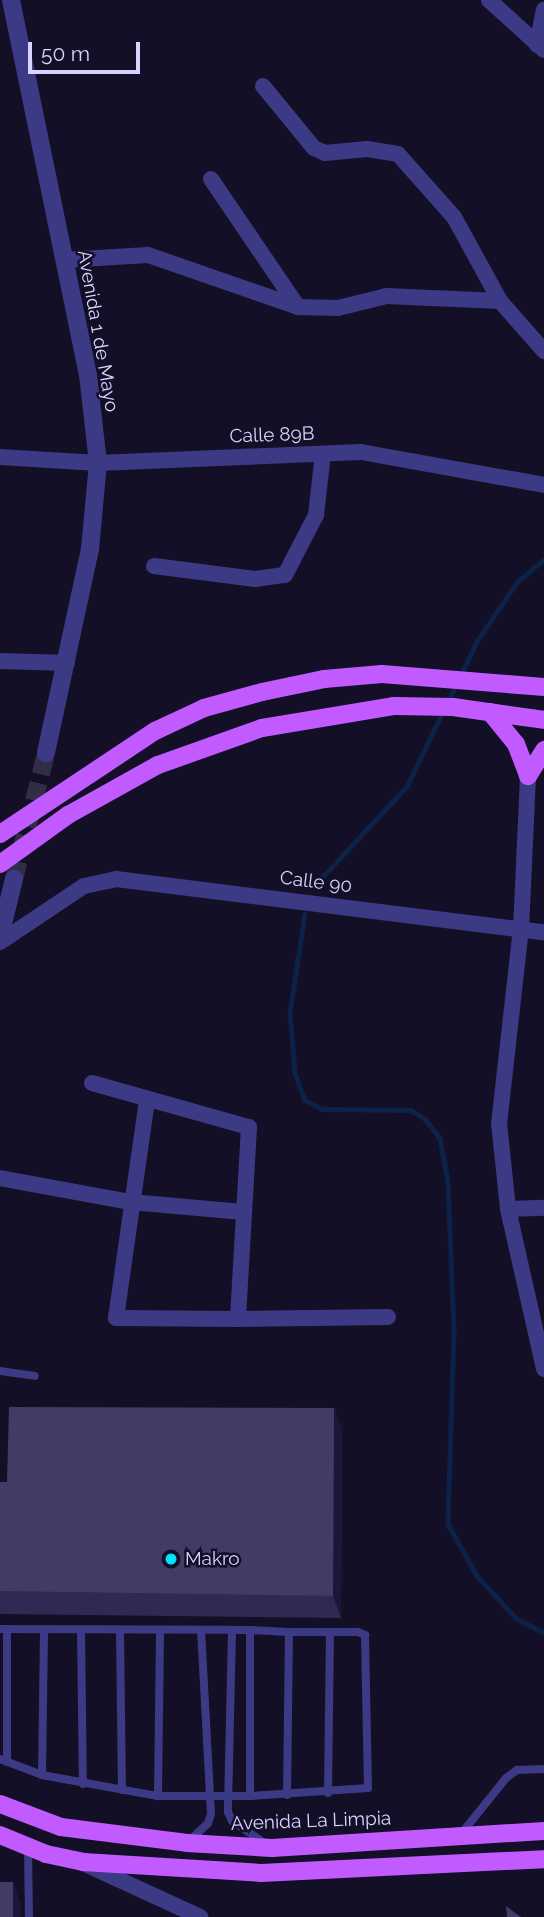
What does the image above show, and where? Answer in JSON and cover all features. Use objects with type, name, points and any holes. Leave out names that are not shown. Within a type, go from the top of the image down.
[{"type":"main road","points":[[7,829],[155,731],[204,708],[262,692],[324,679],[382,674],[544,687]]},
{"type":"main road","points":[[0,863],[68,815],[158,765],[262,728],[349,711],[435,707],[542,720]]},
{"type":"main road","points":[[490,712],[516,744],[528,776]]},
{"type":"main road","points":[[528,776],[544,750]]},
{"type":"main road","name":"Avenida La Limpia","points":[[0,1804],[61,1827],[187,1843],[271,1848],[544,1831]]},
{"type":"main road","points":[[0,1835],[28,1847],[83,1863],[261,1873],[544,1858]]},
{"type":"street","name":"Avenida 1 de Mayo","points":[[11,0],[88,374],[98,463],[90,549],[46,753]]},
{"type":"street","points":[[489,0],[540,47]]},
{"type":"street","points":[[540,47],[544,10]]},
{"type":"street","points":[[263,86],[314,148],[325,153],[367,149],[398,154],[454,217],[500,301],[544,351]]},
{"type":"street","points":[[211,179],[298,307]]},
{"type":"street","points":[[64,260],[148,255],[298,307],[338,308],[386,296],[500,301]]},
{"type":"street","name":"Calle 89B","points":[[0,457],[98,463],[361,453],[544,485]]},
{"type":"street","points":[[154,566],[255,579],[285,575],[316,515],[323,454]]},
{"type":"street","points":[[0,661],[67,663]]},
{"type":"street","points":[[528,776],[521,928],[499,1123],[508,1209],[544,1369]]},
{"type":"street","points":[[0,939],[14,878]]},
{"type":"street","name":"Calle 90","points":[[0,939],[84,886],[116,879],[544,932]]},
{"type":"street","points":[[92,1083],[148,1101],[249,1127],[238,1320]]},
{"type":"street","points":[[148,1101],[116,1318],[238,1320],[388,1317]]},
{"type":"street","points":[[0,1178],[131,1202],[243,1212]]},
{"type":"street","points":[[508,1209],[544,1208]]},
{"type":"street","points":[[83,1863],[200,1917]]},
{"type":"lane","points":[[0,1371],[35,1376]]},
{"type":"lane","points":[[3,1629],[44,1629],[358,1632],[368,1641],[371,1782],[363,1792],[228,1797],[158,1796],[42,1775],[4,1760],[3,1629]]},
{"type":"lane","points":[[42,1775],[44,1629]]},
{"type":"lane","points":[[81,1630],[83,1784]]},
{"type":"lane","points":[[120,1630],[122,1790]]},
{"type":"lane","points":[[158,1796],[160,1630]]},
{"type":"lane","points":[[187,1843],[208,1823],[201,1630]]},
{"type":"lane","points":[[232,1630],[228,1797],[232,1821],[271,1848]]},
{"type":"lane","points":[[250,1630],[250,1796]]},
{"type":"lane","points":[[287,1795],[289,1632]]},
{"type":"lane","points":[[328,1793],[330,1632]]},
{"type":"lane","points":[[459,1836],[506,1778],[517,1770],[544,1769]]},
{"type":"lane","points":[[28,1847],[29,1917]]},
{"type":"building","name":"Makro","points":[[9,1407],[334,1408],[333,1596],[0,1591],[0,1482],[7,1482]]},
{"type":"building","points":[[0,1882],[13,1882],[13,1917],[0,1917]]},
{"type":"building","points":[[506,1906],[521,1917],[507,1917]]},
{"type":"waterway","points":[[460,677],[477,641],[517,582],[544,559]]},
{"type":"waterway","points":[[448,702],[456,684]]},
{"type":"waterway","points":[[314,886],[407,786],[442,713]]},
{"type":"waterway","points":[[305,914],[290,1013],[295,1073],[305,1100],[322,1109],[411,1110],[425,1119],[440,1138],[448,1182],[454,1331],[448,1524],[478,1577],[516,1618],[544,1633]]},
{"type":"tunnel","points":[[14,879],[46,753]]},
{"type":"place","name":"Makro","points":[[171,1559]]}]
